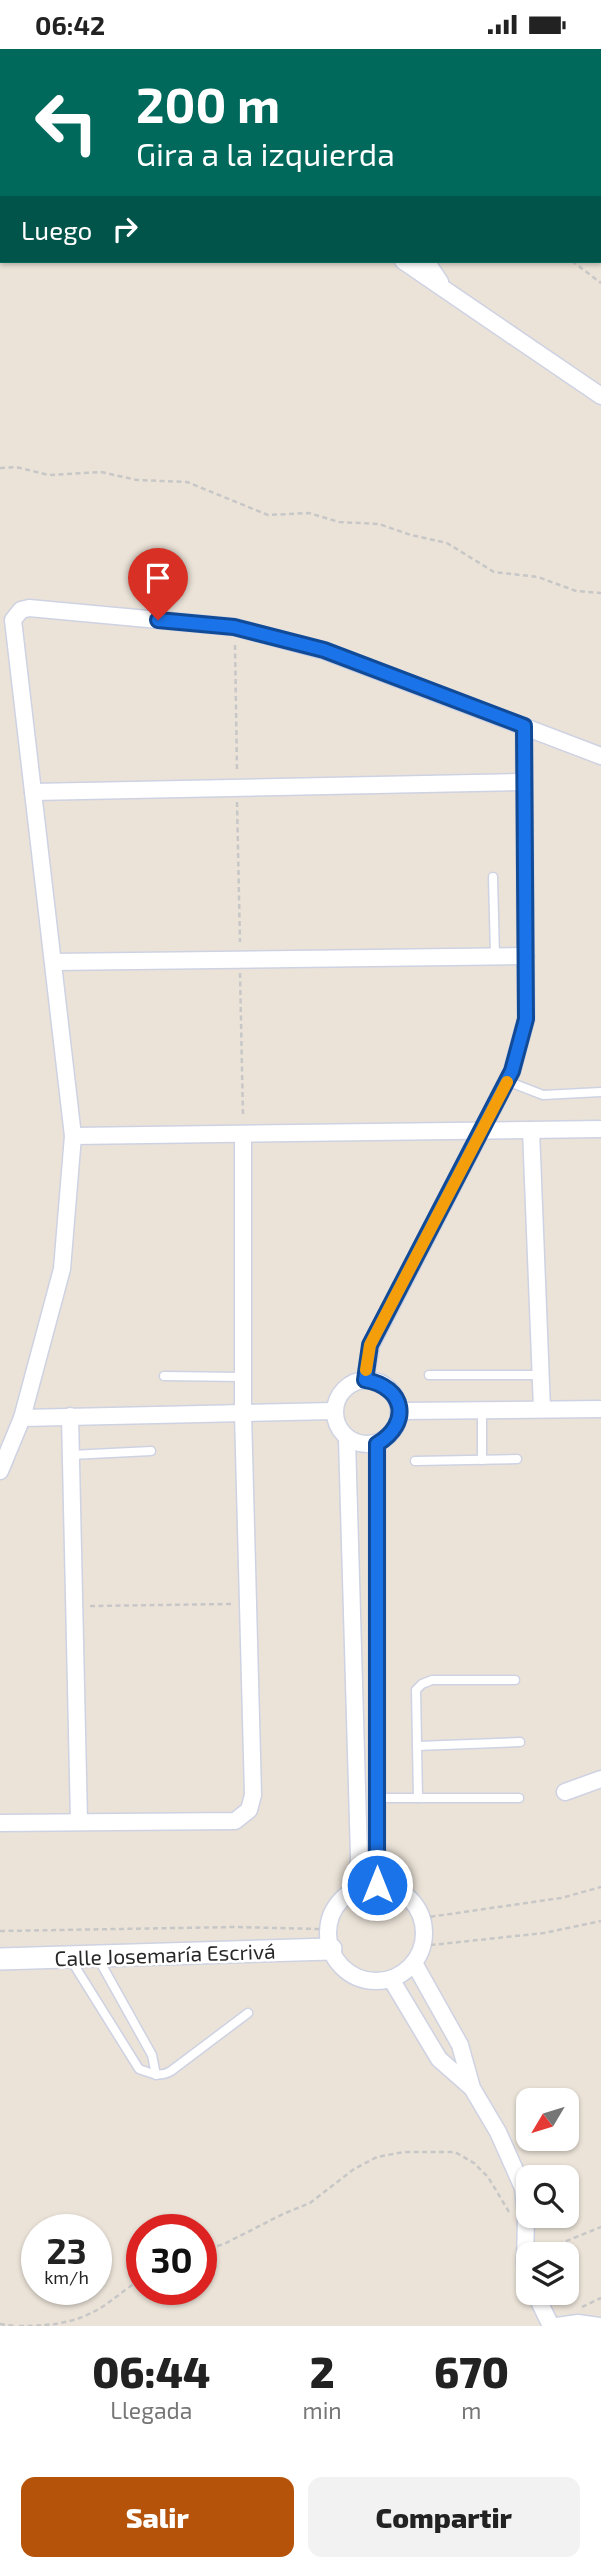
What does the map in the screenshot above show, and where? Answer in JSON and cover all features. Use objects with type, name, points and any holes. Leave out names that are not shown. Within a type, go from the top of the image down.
[{"type":"street","points":[[406,263],[601,396]]},
{"type":"street","points":[[427,263],[445,290]]},
{"type":"street","points":[[0,1471],[22,1418],[62,1269],[73,1136],[13,620],[21,610],[29,608],[234,627],[324,650],[601,756]]},
{"type":"street","points":[[365,1380],[370,1345],[512,1071],[526,1019],[524,726]]},
{"type":"street","points":[[33,792],[524,782]]},
{"type":"street","points":[[53,962],[526,956]]},
{"type":"street","points":[[73,1136],[601,1129]]},
{"type":"street","points":[[531,1130],[542,1409]]},
{"type":"street","points":[[0,1823],[235,1821],[249,1810],[253,1795],[243,1413],[243,1134]]},
{"type":"street","points":[[347,1439],[362,1445],[377,1444],[391,1436],[399,1422],[399,1411],[393,1392],[380,1383],[365,1380],[350,1384],[339,1396],[334,1411],[338,1426],[347,1439],[359,1857],[357,1889]]},
{"type":"street","points":[[399,1411],[601,1409]]},
{"type":"street","points":[[22,1418],[334,1411]]},
{"type":"street","points":[[70,1416],[79,1822]]},
{"type":"street","points":[[377,1444],[377,1885]]},
{"type":"street","points":[[355,1728],[377,1728]]},
{"type":"street","points":[[565,1792],[601,1779]]},
{"type":"street","points":[[377,1885],[392,1888],[415,1905],[422,1918],[424,1937],[414,1963],[391,1979],[367,1980],[355,1976],[336,1960],[329,1939],[331,1915],[338,1903],[357,1889],[377,1885]]},
{"type":"street","name":"Calle Josemaría Escrivá","points":[[0,1959],[70,1958],[329,1939]]},
{"type":"street","points":[[414,1963],[460,2045],[472,2088],[498,2132],[523,2188],[527,2242]]},
{"type":"street","points":[[391,1979],[439,2059],[472,2088]]},
{"type":"street","points":[[541,2305],[551,2326]]},
{"type":"street","points":[[557,2326],[578,2323],[599,2326]]},
{"type":"lane","points":[[493,877],[495,956]]},
{"type":"lane","points":[[507,1081],[543,1095],[601,1092]]},
{"type":"lane","points":[[429,1375],[541,1375]]},
{"type":"lane","points":[[164,1376],[243,1377]]},
{"type":"lane","points":[[482,1410],[482,1460]]},
{"type":"lane","points":[[71,1455],[151,1451]]},
{"type":"lane","points":[[415,1461],[517,1459]]},
{"type":"lane","points":[[418,1798],[416,1690],[432,1680],[515,1680]]},
{"type":"lane","points":[[417,1746],[520,1742]]},
{"type":"lane","points":[[377,1798],[519,1798]]},
{"type":"lane","points":[[96,1956],[152,2055],[156,2075]]},
{"type":"lane","points":[[70,1958],[139,2069],[156,2075],[171,2071],[248,2013]]},
{"type":"path","points":[[575,263],[601,283]]},
{"type":"path","points":[[0,468],[16,467],[49,475],[102,472],[137,480],[187,482],[268,515],[309,513],[338,522],[379,524],[447,543],[494,572],[538,577],[576,591],[601,593]]},
{"type":"path","points":[[234,627],[243,1134]]},
{"type":"path","points":[[74,1606],[248,1604]]},
{"type":"path","points":[[422,1918],[561,1898],[601,1887]]},
{"type":"path","points":[[422,1946],[544,1933],[601,1921]]},
{"type":"path","points":[[0,1931],[235,1927],[329,1939]]},
{"type":"path","points":[[217,2246],[310,2203],[354,2169],[377,2157],[404,2152],[455,2152],[474,2163],[488,2176],[517,2227],[537,2246],[559,2244],[601,2227]]},
{"type":"path","points":[[0,2324],[17,2326],[57,2323],[97,2311],[126,2290]]},
{"type":"slow traffic","points":[[366,1370],[370,1345],[507,1082]]},
{"type":"route","points":[[158,620],[234,627],[324,650],[524,726],[526,1019],[512,1071],[370,1345],[365,1380],[380,1383],[393,1392],[399,1407],[399,1422],[391,1436],[377,1444],[377,1885]]}]
